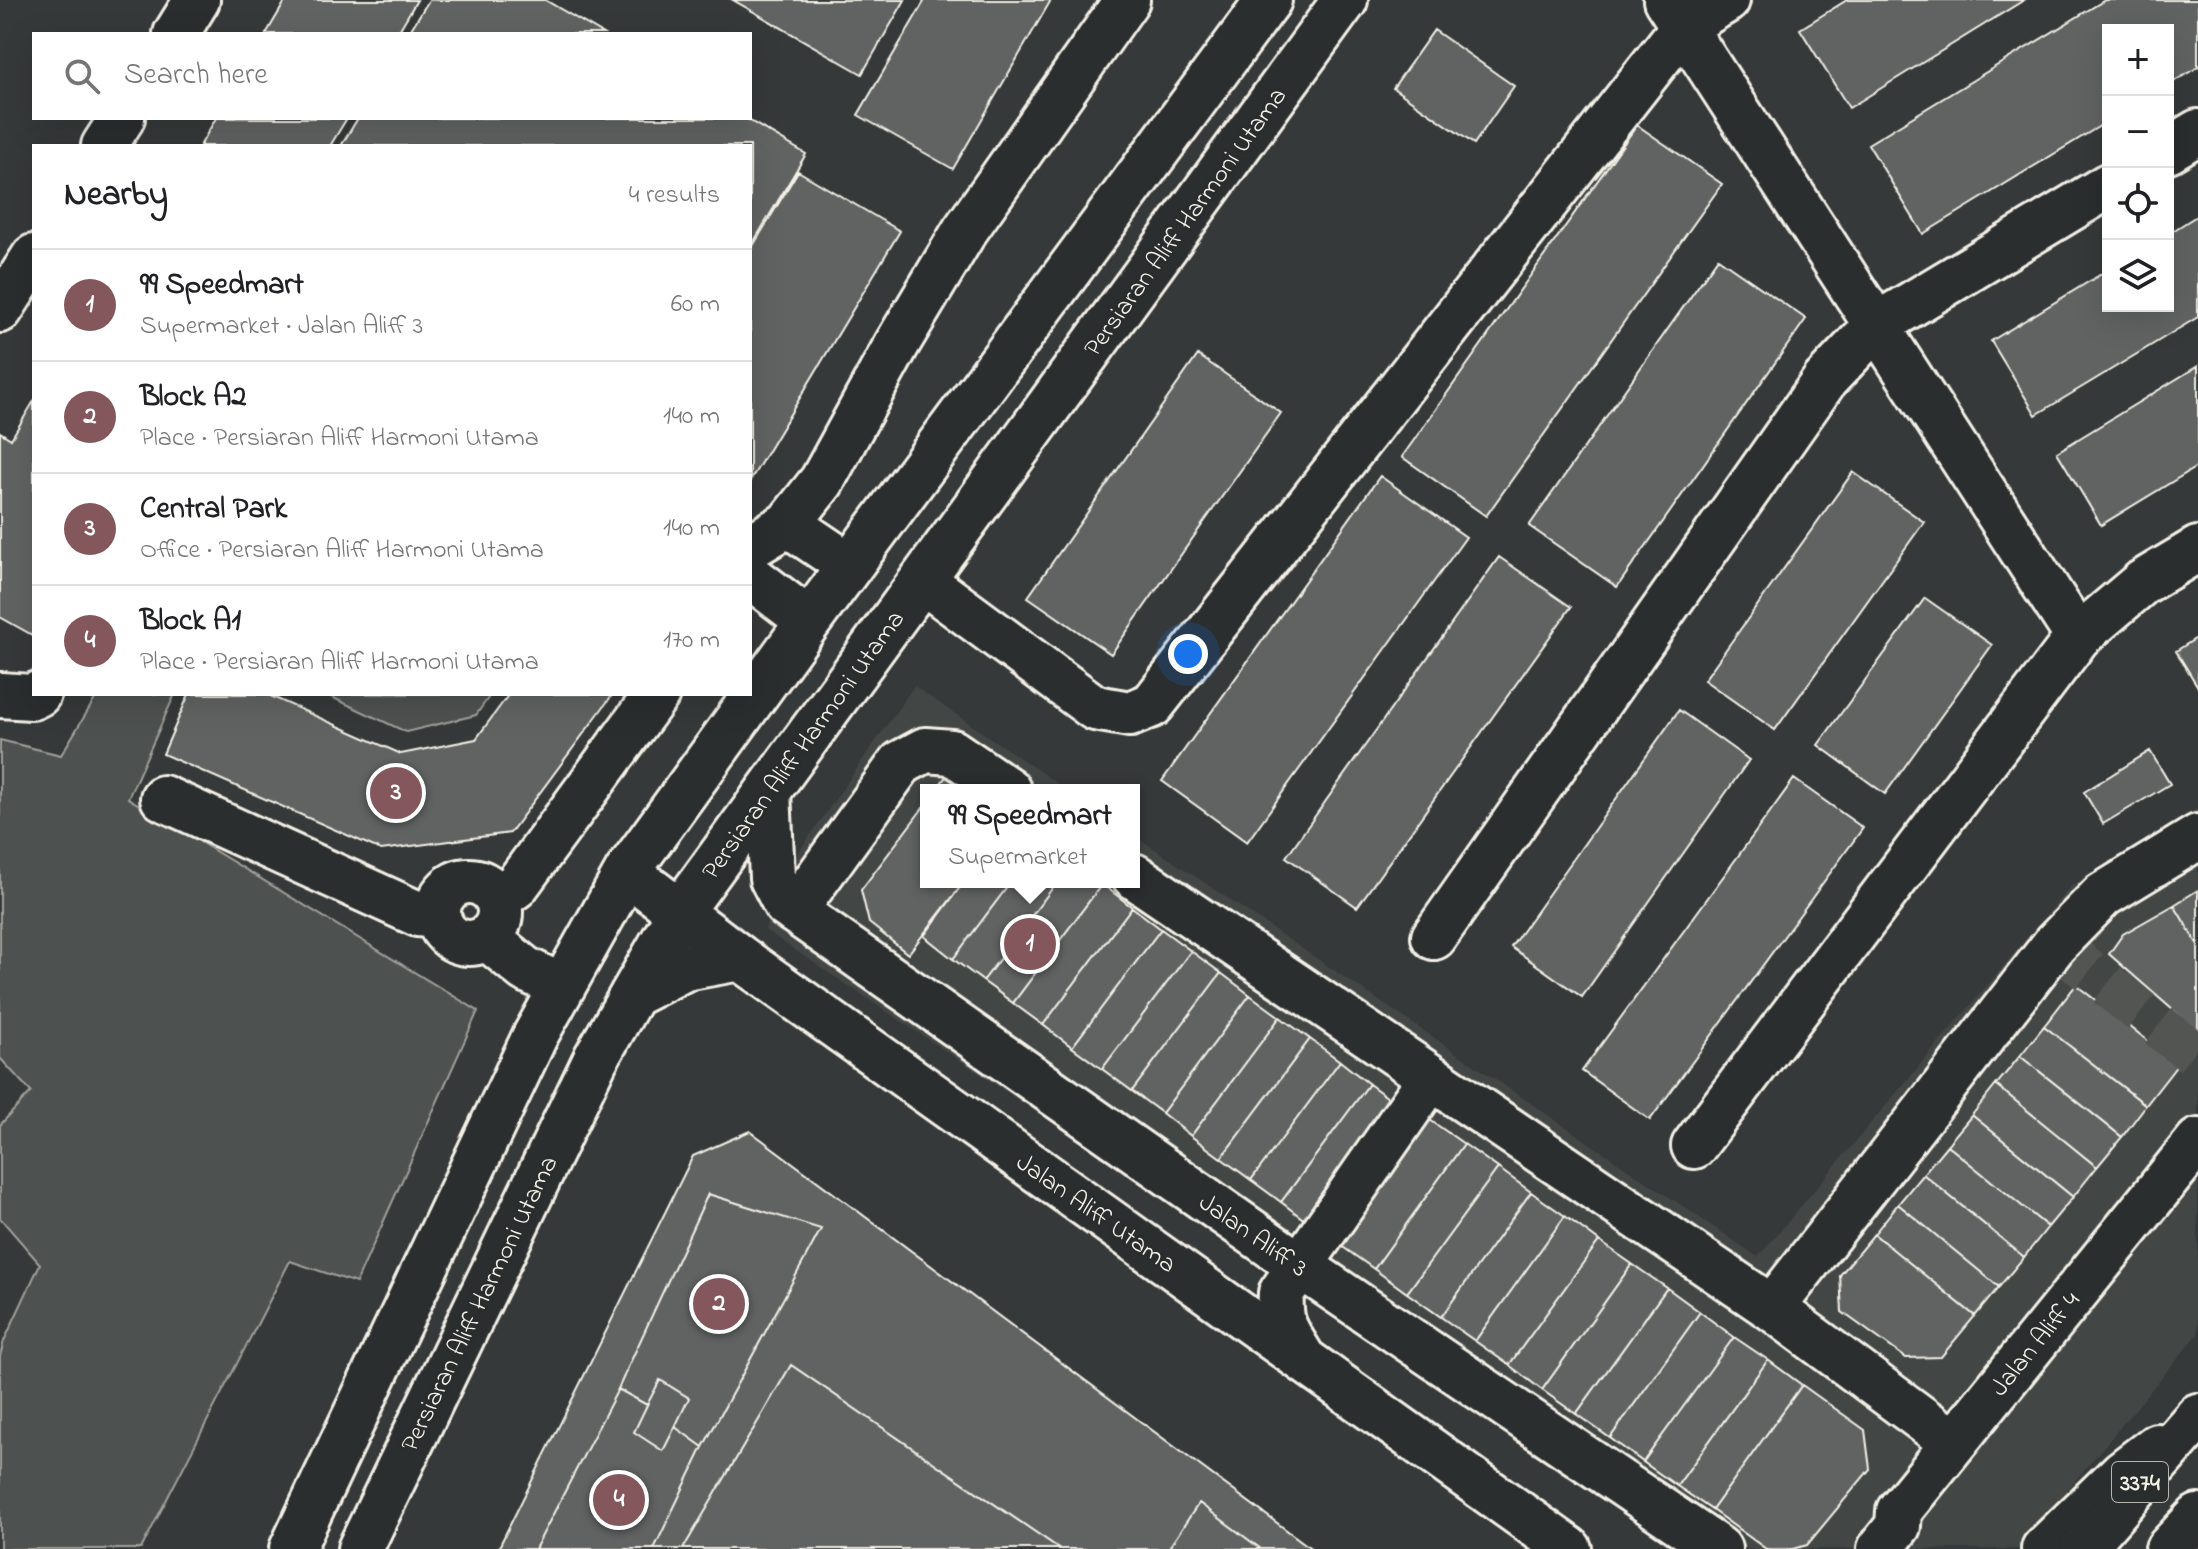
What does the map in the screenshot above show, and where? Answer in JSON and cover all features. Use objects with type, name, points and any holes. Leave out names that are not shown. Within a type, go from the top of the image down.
[{"type":"street","points":[[177,32],[197,0]]},
{"type":"street","points":[[752,546],[788,524],[822,481],[897,344],[964,232],[1127,0]]},
{"type":"street","points":[[292,1549],[535,1036],[627,872],[1269,0]]},
{"type":"street","name":"Persiaran Aliff Harmoni Utama","points":[[360,1549],[596,1058],[680,912],[1345,0]]},
{"type":"street","points":[[922,580],[1095,708],[1130,714],[1152,705],[1675,13],[1727,0]]},
{"type":"street","points":[[1675,13],[2078,637]]},
{"type":"street","points":[[105,144],[121,120]]},
{"type":"street","points":[[2174,146],[2198,132]]},
{"type":"street","points":[[1434,937],[1825,380],[1877,325],[2102,190]]},
{"type":"street","points":[[0,310],[32,260]]},
{"type":"street","points":[[788,524],[850,566]]},
{"type":"street","points":[[1694,1146],[2078,637],[2143,582],[2198,549]]},
{"type":"street","points":[[752,578],[809,621]]},
{"type":"street","points":[[0,695],[34,696]]},
{"type":"street","points":[[163,798],[418,914],[438,916],[440,924],[452,938],[470,943],[493,919],[656,696]]},
{"type":"street","points":[[768,791],[772,878],[786,905],[794,911],[901,763],[925,750],[952,752],[999,784]]},
{"type":"street","points":[[1772,1308],[2055,944],[2103,895],[2198,837]]},
{"type":"street","name":"Jalan Aliff Utama","points":[[627,872],[740,958],[1569,1549]]},
{"type":"street","points":[[1140,880],[1772,1308],[1953,1442]]},
{"type":"street","name":"Jalan Aliff 3","points":[[794,911],[1290,1279],[1719,1549]]},
{"type":"street","points":[[493,919],[525,969],[562,987]]},
{"type":"street","points":[[632,995],[685,968],[740,958]]},
{"type":"street","points":[[1302,1357],[1280,1314],[1290,1279],[1430,1079]]},
{"type":"street","name":"Jalan Aliff 4","points":[[1889,1530],[1953,1442],[2198,1141]]},
{"type":"street","points":[[1210,1292],[1251,1297],[1290,1279]]},
{"type":"street","points":[[2044,1549],[2123,1472],[2198,1416]]},
{"type":"street","name":"3374","points":[[2082,1549],[2198,1416]]},
{"type":"street","name":"Jalan Aliff 4","points":[[1855,1549],[1883,1516],[1889,1530]]},
{"type":"street","name":"3374","points":[[2168,1549],[2198,1517]]},
{"type":"shaded area","points":[[914,686],[1058,784],[920,784],[920,888],[1140,888],[1140,839],[1758,1257],[2071,886],[2198,808],[2198,1334],[2018,1549],[1689,1549],[765,930],[778,882]]},
{"type":"shaded area","points":[[97,696],[174,696],[128,798],[478,1011],[356,1283],[290,1261],[141,1549],[0,1549],[0,1356],[40,1264],[0,1218],[0,1125],[31,1092],[0,1058],[0,740],[61,755]]},
{"type":"shaded area","points":[[329,696],[490,696],[476,715],[406,732]]},
{"type":"building","points":[[286,0],[417,0],[398,32],[267,32]]},
{"type":"building","points":[[429,0],[545,0],[600,32],[409,32]]},
{"type":"building","points":[[733,0],[905,0],[862,74]]},
{"type":"building","points":[[925,0],[1051,0],[953,169],[858,115]]},
{"type":"building","points":[[1847,0],[2024,0],[1849,108],[1800,29]]},
{"type":"building","points":[[2105,0],[2198,0],[2198,67],[2174,81],[2174,24],[2102,24],[2102,125],[1923,234],[1868,144]]},
{"type":"building","points":[[1434,30],[1514,86],[1474,144],[1393,88]]},
{"type":"building","points":[[215,120],[346,120],[331,144],[201,144]]},
{"type":"building","points":[[357,120],[748,120],[806,154],[752,245],[752,144],[342,144]]},
{"type":"building","points":[[1637,125],[1722,184],[1486,516],[1402,457]]},
{"type":"building","points":[[798,171],[900,231],[752,478],[752,248]]},
{"type":"building","points":[[2198,215],[2198,317],[2036,415],[1991,341],[2102,274],[2102,312],[2174,312],[2174,230]]},
{"type":"building","points":[[1718,258],[1806,319],[1617,587],[1529,526]]},
{"type":"building","points":[[1198,355],[1281,413],[1111,654],[1028,597]]},
{"type":"building","points":[[2198,366],[2198,466],[2101,525],[2057,452]]},
{"type":"building","points":[[32,404],[32,635],[0,617],[0,432],[11,439]]},
{"type":"building","points":[[1853,472],[1924,522],[1775,730],[1704,680]]},
{"type":"building","points":[[1380,476],[1466,537],[1247,842],[1162,781]]},
{"type":"building","points":[[1499,557],[1571,607],[1357,907],[1286,857]]},
{"type":"building","points":[[1925,598],[1992,645],[1885,794],[1818,745]]},
{"type":"building","points":[[2198,637],[2198,687],[2176,651]]},
{"type":"building","points":[[188,696],[270,696],[401,754],[476,739],[508,696],[612,696],[510,833],[381,850],[163,754]]},
{"type":"building","points":[[1679,710],[1749,760],[1582,997],[1511,947]]},
{"type":"building","points":[[2150,751],[2170,784],[2103,824],[2084,792]]},
{"type":"building","points":[[950,771],[968,784],[940,784]]},
{"type":"building","points":[[1794,779],[1863,828],[1650,1120],[1582,1071]]},
{"type":"building","points":[[920,812],[920,888],[959,888],[908,954],[869,923],[861,890]]},
{"type":"building","points":[[960,888],[1006,888],[953,959],[924,936]]},
{"type":"building","points":[[1006,888],[1053,888],[983,981],[953,959]]},
{"type":"building","points":[[1053,888],[1099,888],[1013,1003],[983,981]]},
{"type":"building","points":[[1099,888],[1107,888],[1132,907],[1043,1025],[1013,1003]]},
{"type":"building","points":[[2198,890],[2198,945],[2174,905]]},
{"type":"building","points":[[2174,905],[2198,945],[2198,1032],[2109,954],[2123,934]]},
{"type":"building","points":[[1132,907],[1161,929],[1072,1047],[1043,1025]]},
{"type":"building","points":[[1161,929],[1191,951],[1102,1069],[1072,1047]]},
{"type":"building","points":[[1191,951],[1221,973],[1132,1091],[1102,1069]]},
{"type":"building","points":[[1221,973],[1250,995],[1162,1113],[1132,1091]]},
{"type":"building","points":[[2076,985],[2178,1064],[2146,1105],[2044,1026]]},
{"type":"building","points":[[1250,995],[1280,1017],[1191,1136],[1162,1113]]},
{"type":"building","points":[[1280,1017],[1310,1039],[1221,1158],[1191,1136]]},
{"type":"building","points":[[2044,1026],[2146,1105],[2122,1137],[2020,1056]]},
{"type":"building","points":[[1310,1039],[1340,1061],[1251,1180],[1221,1158]]},
{"type":"building","points":[[2020,1056],[2122,1137],[2097,1167],[1996,1085]]},
{"type":"building","points":[[1340,1061],[1369,1084],[1281,1202],[1251,1180]]},
{"type":"building","points":[[1369,1084],[1399,1106],[1310,1224],[1281,1202]]},
{"type":"building","points":[[1996,1085],[2097,1167],[2073,1197],[1972,1115]]},
{"type":"building","points":[[1972,1115],[2073,1197],[2048,1227],[1947,1145]]},
{"type":"building","points":[[1430,1120],[1464,1144],[1374,1269],[1340,1245]]},
{"type":"building","points":[[750,1131],[1312,1549],[1261,1549],[1199,1503],[1168,1549],[1060,1549],[791,1365],[683,1549],[498,1549],[693,1156]]},
{"type":"building","points":[[1464,1144],[1498,1168],[1407,1293],[1374,1269]]},
{"type":"building","points":[[1947,1145],[2048,1227],[2024,1257],[1923,1174]]},
{"type":"building","points":[[1498,1168],[1531,1192],[1441,1317],[1407,1293]]},
{"type":"building","points":[[1923,1174],[2024,1257],[1999,1287],[1898,1204]]},
{"type":"building","points":[[1531,1192],[1565,1216],[1475,1341],[1441,1317]]},
{"type":"building","points":[[708,1194],[821,1229],[703,1447],[675,1427],[689,1398],[660,1380],[647,1405],[618,1389]]},
{"type":"building","points":[[1898,1204],[1999,1287],[1975,1316],[1874,1234]]},
{"type":"building","points":[[1565,1216],[1599,1241],[1509,1365],[1475,1341]]},
{"type":"building","points":[[1874,1234],[1975,1316],[1941,1357],[1906,1358],[1842,1312],[1840,1275]]},
{"type":"building","points":[[1599,1241],[1632,1264],[1542,1390],[1509,1365]]},
{"type":"building","points":[[1632,1264],[1667,1288],[1576,1414],[1542,1390]]},
{"type":"building","points":[[1667,1288],[1700,1312],[1610,1438],[1576,1414]]},
{"type":"building","points":[[1700,1312],[1734,1337],[1643,1462],[1610,1438]]},
{"type":"building","points":[[1734,1337],[1768,1360],[1677,1486],[1643,1462]]},
{"type":"building","points":[[1768,1360],[1802,1385],[1712,1510],[1677,1486]]},
{"type":"building","points":[[791,1365],[1060,1549],[683,1549]]},
{"type":"building","points":[[1802,1385],[1865,1430],[1870,1469],[1807,1545],[1793,1549],[1766,1549],[1712,1510]]},
{"type":"building","points":[[618,1389],[647,1405],[634,1432],[663,1451],[675,1427],[703,1447],[654,1549],[535,1549]]},
{"type":"building","points":[[1199,1503],[1261,1549],[1168,1549]]},
{"type":"tunnel","points":[[2055,944],[2198,1057]]},
{"type":"place","name":"Central Park","points":[[396,793]]},
{"type":"place","name":"99 Speedmart","points":[[1030,944]]},
{"type":"place","name":"Block A2","points":[[719,1304]]},
{"type":"place","name":"Block A1","points":[[619,1500]]}]
